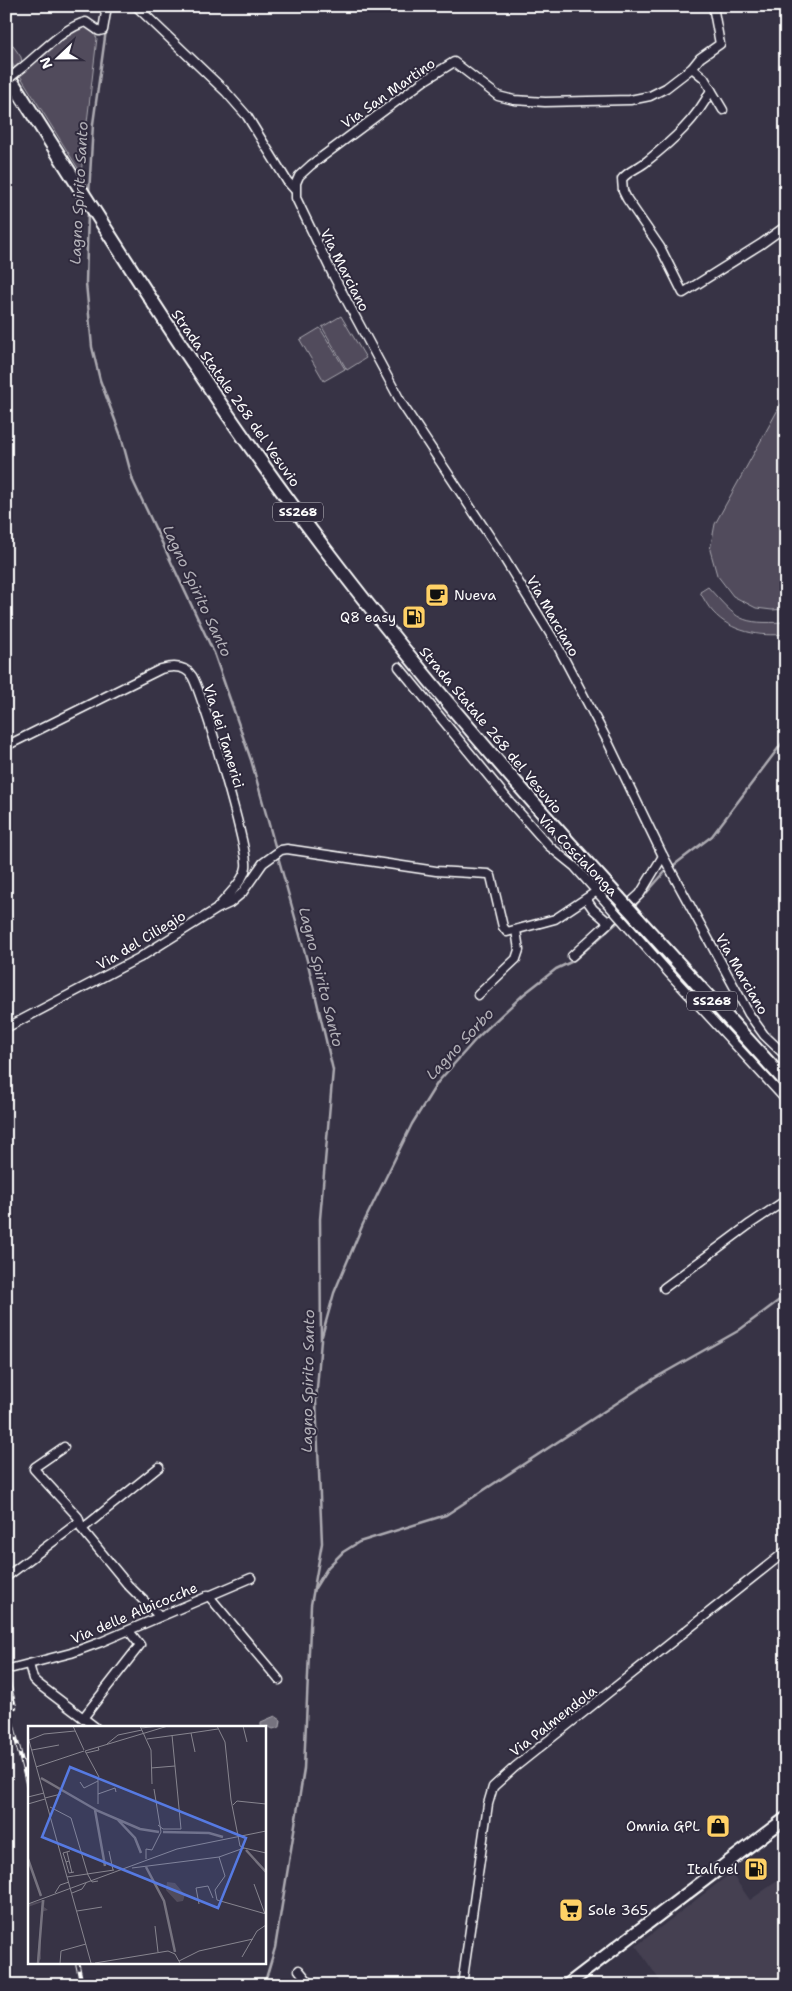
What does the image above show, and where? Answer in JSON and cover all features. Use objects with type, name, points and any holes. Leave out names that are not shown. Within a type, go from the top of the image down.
[{"type":"highway","name":"Strada Statale 268 del Vesuvio","points":[[6,72],[182,348],[321,544],[384,626],[633,924],[786,1082]]},
{"type":"main road","points":[[567,1985],[786,1818]]},
{"type":"street","points":[[6,81],[60,36],[78,24],[86,22],[99,31],[103,30],[107,6]]},
{"type":"street","name":"Via Marciano","points":[[136,6],[226,92],[247,116],[287,181],[295,190],[301,210],[402,404],[502,555],[557,646],[607,740],[663,856],[749,1014],[764,1035],[786,1056]]},
{"type":"street","name":"Via San Martino","points":[[295,190],[300,176],[311,165],[403,96],[454,62],[498,96],[514,100],[545,102],[630,100],[650,96],[666,88],[692,68],[700,58],[720,44],[713,6]]},
{"type":"street","points":[[692,68],[704,78],[723,110]]},
{"type":"street","points":[[712,90],[701,110],[667,145],[622,179],[623,191],[627,199],[660,247],[681,291],[685,293],[786,226]]},
{"type":"street","name":"Via dei Tamerici","points":[[6,746],[161,668],[174,666],[187,671],[192,676],[202,702],[243,841],[246,866],[242,877],[217,909]]},
{"type":"street","name":"Via Coscialonga","points":[[399,667],[510,802],[549,846],[575,867],[597,891],[612,900]]},
{"type":"street","name":"Via del Ciliegio","points":[[6,1028],[139,958],[217,909],[230,903],[242,893],[263,863],[281,850],[287,849],[436,871],[488,874],[491,876],[505,931],[516,930]]},
{"type":"street","points":[[572,956],[640,894],[663,856]]},
{"type":"street","points":[[478,995],[516,959],[519,950],[516,930],[554,919],[597,891]]},
{"type":"street","points":[[586,898],[593,909],[608,922]]},
{"type":"street","points":[[633,924],[669,974],[786,1100]]},
{"type":"street","points":[[664,1288],[750,1224],[786,1200]]},
{"type":"street","points":[[64,1447],[35,1467],[34,1470],[78,1516],[80,1526],[128,1585],[159,1616]]},
{"type":"street","points":[[6,1577],[80,1526],[159,1467]]},
{"type":"street","name":"Via Palmendola","points":[[462,1985],[488,1804],[493,1787],[515,1767],[786,1551]]},
{"type":"street","name":"Via delle Albicocche","points":[[13,1668],[71,1653],[129,1631],[159,1616],[251,1578]]},
{"type":"street","points":[[208,1595],[279,1680]]},
{"type":"street","points":[[82,1718],[140,1644],[129,1631]]},
{"type":"street","points":[[28,1664],[32,1679],[36,1683],[93,1726]]},
{"type":"street","points":[[300,1970],[311,1985]]},
{"type":"shaded area","points":[[81,26],[89,27],[97,38],[81,173],[19,74],[60,39]]},
{"type":"shaded area","points":[[6,36],[21,57],[22,63],[16,70],[6,54]]},
{"type":"shaded area","points":[[341,316],[366,358],[347,370],[322,327]]},
{"type":"shaded area","points":[[320,328],[345,369],[324,381],[300,340]]},
{"type":"shaded area","points":[[786,395],[786,609],[772,610],[756,608],[733,596],[717,575],[710,550],[715,524]]},
{"type":"shaded area","points":[[708,587],[734,614],[741,618],[758,622],[786,622],[786,634],[756,634],[737,629],[728,624],[711,610],[700,592]]},
{"type":"shaded area","points":[[275,1716],[281,1720],[280,1727],[273,1729],[261,1726],[261,1722]]},
{"type":"shaded area","points":[[731,1873],[750,1900],[786,1875],[786,1985],[663,1985],[636,1946]]},
{"type":"waterway","name":"Lagno Spirito Santo","points":[[89,194],[93,124],[106,30]]},
{"type":"waterway","name":"Lagno Spirito Santo","points":[[88,212],[86,283],[92,347],[100,380],[121,436],[133,481],[214,653],[251,760],[308,964],[333,1070],[320,1219],[321,1340],[316,1401],[322,1543],[311,1605],[304,1769],[275,1948],[264,1985]]},
{"type":"waterway","name":"Lagno Sorbo","points":[[674,865],[712,836],[786,738]]},
{"type":"waterway","name":"Lagno Sorbo","points":[[633,908],[665,872]]},
{"type":"waterway","name":"Lagno Sorbo","points":[[322,1336],[334,1293],[363,1224],[412,1124],[438,1082],[477,1038],[524,994],[556,969],[573,961],[627,914]]},
{"type":"waterway","points":[[315,1588],[328,1567],[343,1552],[359,1542],[446,1515],[655,1378],[738,1331],[786,1295]]},
{"type":"railway","points":[[6,1673],[15,1707]]},
{"type":"railway","points":[[6,1699],[28,1786]]},
{"type":"railway","points":[[77,1964],[82,1985]]},
{"type":"place","name":"Nueva","points":[[437,595]]},
{"type":"place","name":"Q8 easy","points":[[414,617]]},
{"type":"place","name":"Omnia GPL","points":[[718,1826]]},
{"type":"place","name":"Italfuel","points":[[756,1869]]},
{"type":"place","name":"Sole 365","points":[[571,1910]]}]
